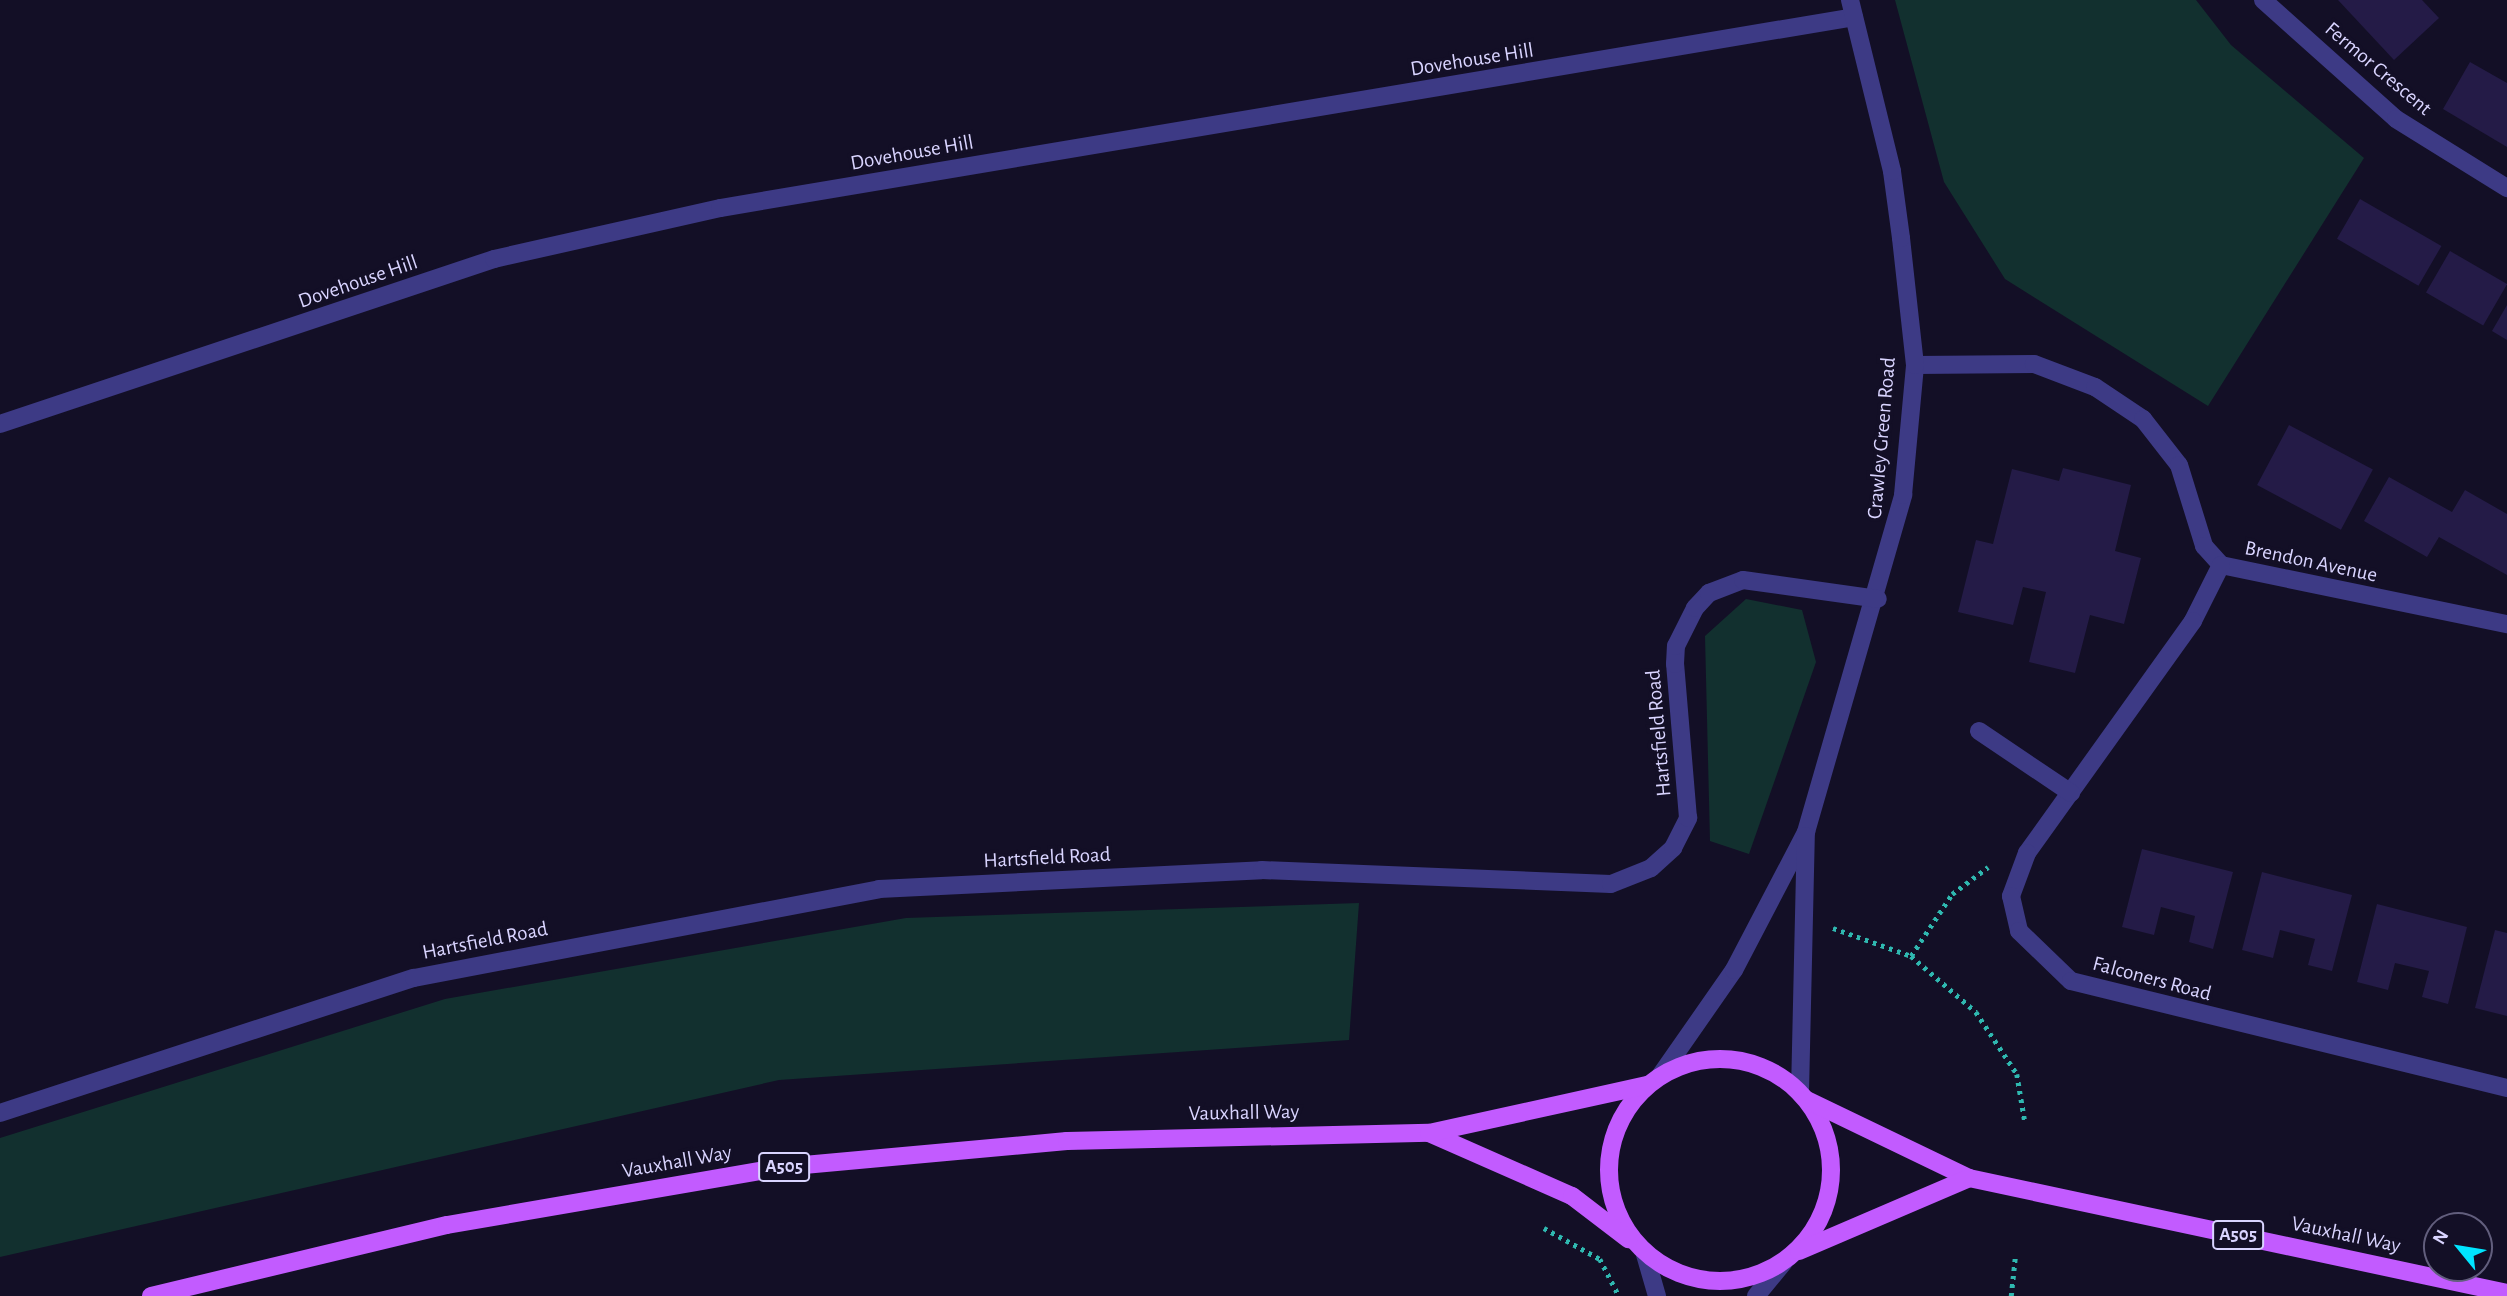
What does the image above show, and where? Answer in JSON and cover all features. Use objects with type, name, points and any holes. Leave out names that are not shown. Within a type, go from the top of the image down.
[{"type":"main road","points":[[1790,1257],[1817,1225],[1829,1193],[1832,1159],[1804,1096],[1747,1062],[1712,1059],[1654,1081],[1626,1112],[1612,1144],[1609,1180],[1619,1216],[1642,1249],[1698,1279],[1732,1281],[1790,1257],[1969,1178]]},
{"type":"main road","name":"Vauxhall Way","points":[[151,1296],[447,1225],[782,1167],[1067,1141],[1429,1133],[1654,1081]]},
{"type":"main road","name":"Vauxhall Way","points":[[1804,1096],[1969,1178],[2507,1293]]},
{"type":"main road","name":"Vauxhall Way","points":[[1429,1133],[1572,1196],[1642,1249]]},
{"type":"street","name":"Fermor Crescent","points":[[2263,0],[2396,119],[2507,188]]},
{"type":"street","name":"Crawley Green Road","points":[[1654,1081],[1734,970],[1806,832],[1878,599],[1903,495],[1914,365],[1892,171],[1852,8]]},
{"type":"street","name":"Dovehouse Hill","points":[[0,424],[494,260],[720,208],[1852,8]]},
{"type":"street","name":"Brendon Avenue","points":[[1914,365],[2035,364],[2095,387],[2143,419],[2179,465],[2204,546],[2221,565],[2507,624]]},
{"type":"street","name":"Falconers Road","points":[[2221,565],[2193,621],[2020,867],[2011,914],[2031,948],[2071,981],[2507,1088]]},
{"type":"street","name":"Hartsfield Road","points":[[0,1113],[414,978],[879,889],[1262,870],[1611,884],[1651,868],[1673,848],[1688,818],[1675,664],[1676,646],[1695,608],[1709,593],[1743,580],[1878,599]]},
{"type":"street","points":[[1979,731],[2071,793]]},
{"type":"street","name":"Crawley Green Road","points":[[1804,1096],[1809,921],[1806,832]]},
{"type":"street","points":[[1642,1249],[1657,1296]]},
{"type":"street","points":[[1756,1296],[1790,1257]]},
{"type":"path","points":[[1911,956],[1952,894],[1985,867],[2020,867]]},
{"type":"path","points":[[1809,921],[1911,956],[1976,1012],[2007,1055],[2025,1122]]},
{"type":"path","points":[[1544,1228],[1600,1259],[1619,1296]]},
{"type":"path","points":[[2011,1296],[2015,1258]]},
{"type":"green space","points":[[1895,0],[2196,0],[2231,45],[2364,158],[2208,406],[2005,279],[1944,182]]},
{"type":"green space","points":[[1746,599],[1802,610],[1816,662],[1749,854],[1710,841],[1705,636]]},
{"type":"green space","points":[[1359,903],[1349,1040],[779,1080],[0,1257],[0,1138],[445,999],[906,918]]},
{"type":"building","points":[[2338,0],[2422,0],[2439,18],[2394,60]]},
{"type":"building","points":[[2470,62],[2507,83],[2507,147],[2443,109]]},
{"type":"building","points":[[2360,199],[2441,246],[2418,286],[2337,239]]},
{"type":"building","points":[[2450,251],[2507,284],[2483,326],[2426,293]]},
{"type":"building","points":[[2507,305],[2507,340],[2492,331]]},
{"type":"building","points":[[2289,425],[2373,470],[2341,530],[2257,485]]},
{"type":"building","points":[[2063,468],[2131,485],[2115,551],[2141,558],[2124,624],[2090,615],[2075,673],[2029,662],[2046,592],[2023,587],[2013,625],[1958,612],[1976,540],[1993,544],[2012,469],[2059,481]]},
{"type":"building","points":[[2389,477],[2452,512],[2465,490],[2507,514],[2507,575],[2439,537],[2427,557],[2364,521]]},
{"type":"building","points":[[2142,849],[2233,872],[2213,949],[2189,942],[2195,916],[2161,907],[2154,935],[2122,927]]},
{"type":"building","points":[[2262,872],[2352,895],[2332,971],[2308,965],[2315,939],[2280,930],[2273,958],[2242,950]]},
{"type":"building","points":[[2377,904],[2467,927],[2448,1004],[2422,997],[2429,971],[2395,963],[2388,990],[2357,982]]},
{"type":"building","points":[[2495,930],[2507,933],[2507,1016],[2475,1008]]}]
